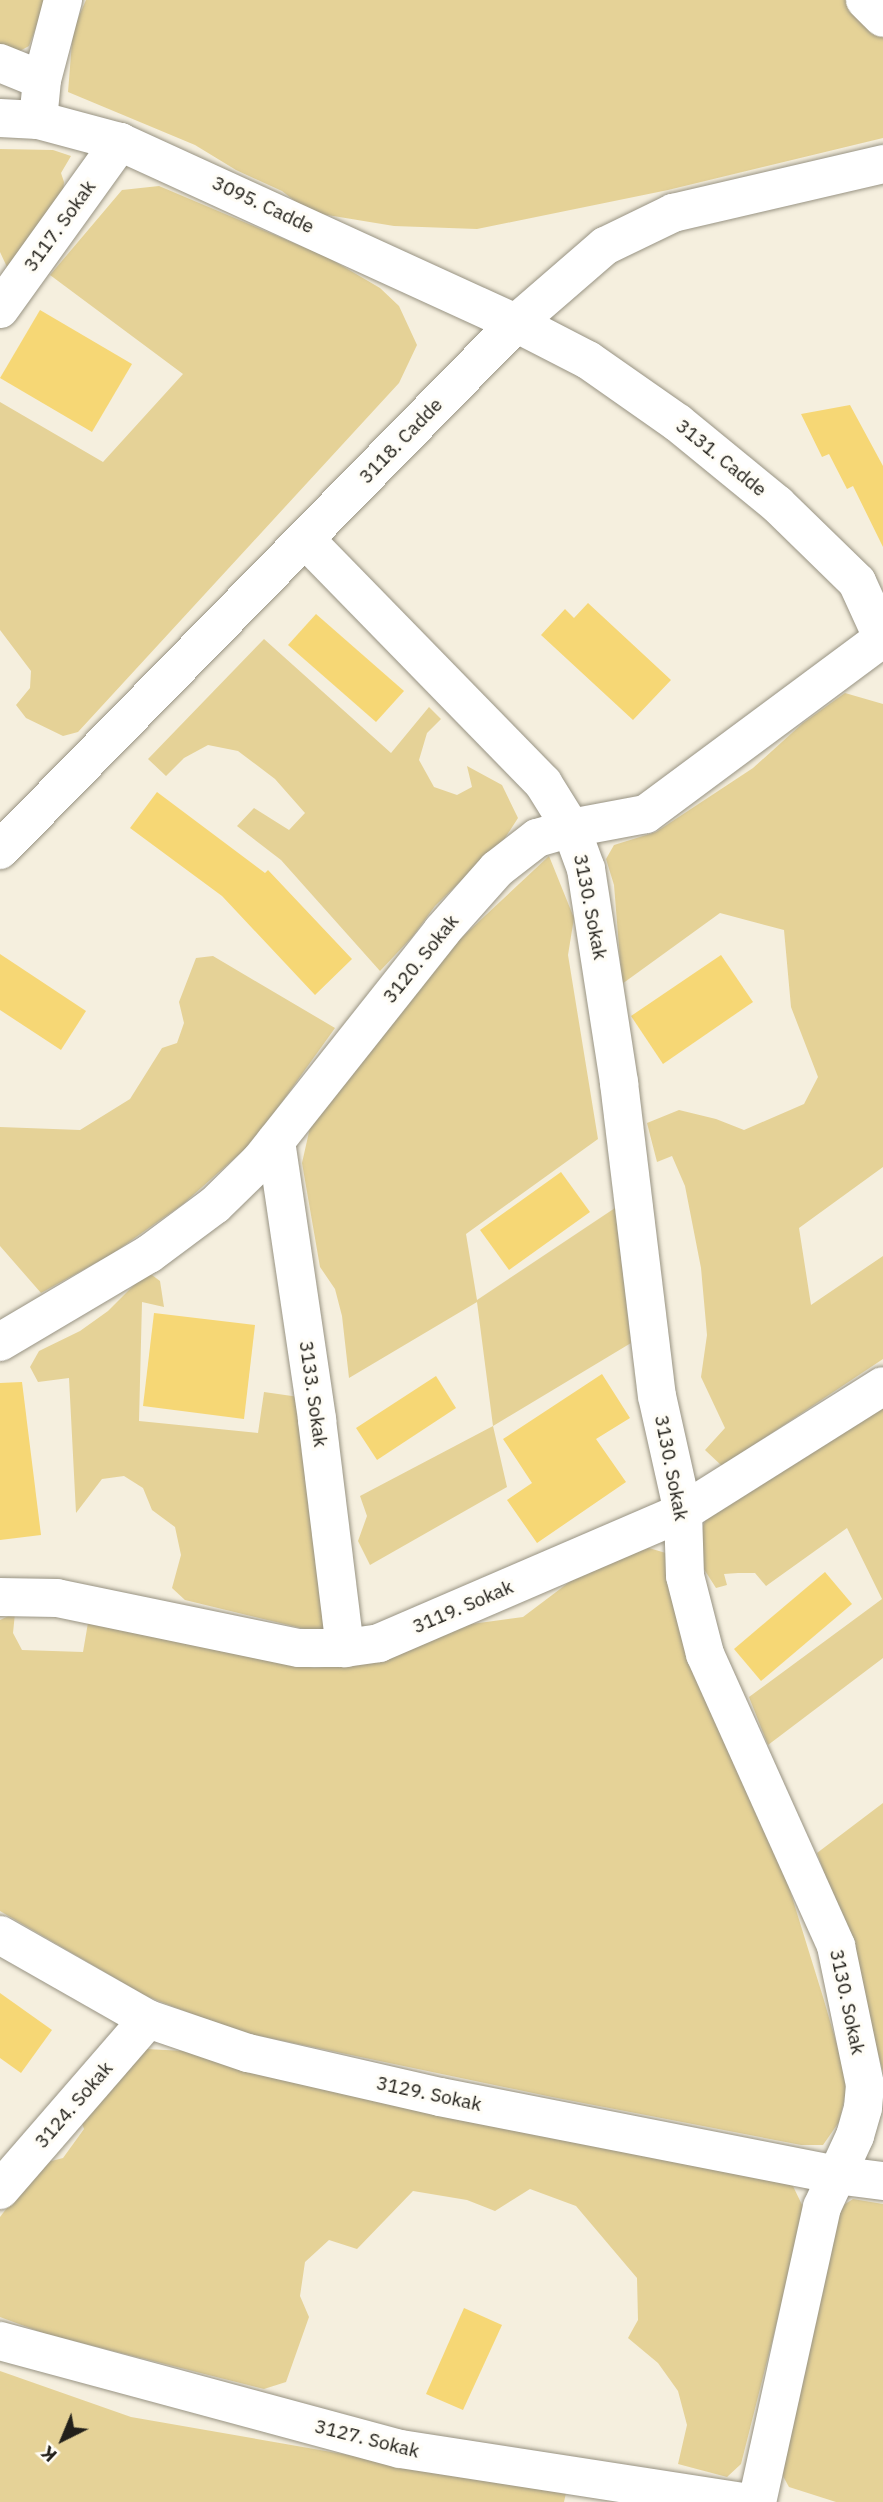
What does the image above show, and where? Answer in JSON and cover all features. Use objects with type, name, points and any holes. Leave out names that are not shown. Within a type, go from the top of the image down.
[{"type":"street","points":[[38,120],[42,80],[63,0]]},
{"type":"street","points":[[865,0],[883,18]]},
{"type":"street","points":[[0,63],[42,80]]},
{"type":"street","name":"3095. Cadde","points":[[0,118],[38,120],[120,142],[516,323]]},
{"type":"street","name":"3117. Sokak","points":[[0,309],[120,142]]},
{"type":"street","name":"3118. Cadde","points":[[0,850],[516,323],[605,246],[639,227],[704,204],[883,164]]},
{"type":"street","name":"3131. Cadde","points":[[516,323],[589,360],[678,423],[870,579],[883,638]]},
{"type":"street","name":"3130. Sokak","points":[[305,539],[543,783],[571,828],[586,869],[619,1083],[656,1396],[682,1512],[685,1576],[705,1654],[836,1946],[864,2085],[863,2108],[855,2136],[822,2207],[757,2502]]},
{"type":"street","name":"3120. Sokak","points":[[0,1342],[149,1254],[215,1205],[276,1141],[442,931],[497,869],[537,838],[571,828],[646,814],[883,638]]},
{"type":"street","name":"3133. Sokak","points":[[276,1141],[317,1420],[345,1648]]},
{"type":"street","name":"3119. Sokak","points":[[0,1597],[57,1598],[299,1648],[345,1648],[379,1643],[682,1512],[883,1386]]},
{"type":"street","name":"3129. Sokak","points":[[0,1935],[148,2020],[248,2053],[427,2095],[836,2175],[883,2181]]},
{"type":"street","name":"3124. Sokak","points":[[0,2190],[148,2020]]},
{"type":"street","name":"3127. Sokak","points":[[0,2341],[400,2449],[741,2502]]},
{"type":"shaded area","points":[[0,0],[46,0],[29,46],[18,52],[0,46]]},
{"type":"shaded area","points":[[86,0],[847,0],[883,35],[883,138],[668,190],[477,229],[394,226],[309,212],[282,191],[236,170],[195,145],[68,92],[73,30]]},
{"type":"shaded area","points":[[0,149],[53,150],[71,156],[61,173],[63,192],[7,267],[0,252]]},
{"type":"shaded area","points":[[159,186],[327,257],[380,288],[399,306],[417,345],[399,383],[78,732],[63,736],[26,718],[16,705],[30,688],[31,671],[0,630],[0,402],[103,462],[183,374],[50,275],[122,190]]},
{"type":"shaded area","points":[[264,639],[391,753],[429,707],[441,719],[427,733],[419,760],[434,787],[457,795],[472,787],[467,766],[502,785],[518,818],[505,838],[435,906],[413,936],[380,971],[281,860],[237,826],[254,808],[289,830],[305,813],[275,779],[238,751],[208,745],[184,758],[166,776],[148,759]]},
{"type":"shaded area","points":[[845,693],[883,704],[883,1167],[799,1228],[811,1305],[883,1256],[883,1359],[722,1466],[705,1450],[725,1428],[701,1377],[707,1335],[701,1268],[685,1186],[672,1156],[657,1162],[647,1123],[679,1110],[716,1119],[744,1130],[804,1104],[818,1077],[791,1007],[784,930],[720,913],[622,984],[614,885],[606,859],[614,845],[656,832],[753,768],[803,723]]},
{"type":"shaded area","points":[[549,856],[574,918],[568,955],[598,1139],[466,1234],[477,1300],[615,1208],[631,1343],[493,1426],[477,1302],[349,1378],[342,1316],[335,1289],[320,1267],[302,1163],[311,1123],[441,957]]},
{"type":"shaded area","points":[[213,956],[335,1028],[254,1141],[183,1204],[112,1254],[41,1293],[0,1246],[0,1127],[80,1130],[130,1099],[162,1048],[177,1043],[184,1023],[179,1002],[196,958]]},
{"type":"shaded area","points":[[144,1275],[152,1275],[160,1281],[164,1307],[142,1302],[139,1421],[258,1433],[264,1392],[299,1397],[328,1623],[322,1630],[305,1629],[185,1600],[172,1588],[181,1555],[175,1527],[152,1510],[143,1488],[124,1476],[102,1479],[76,1513],[69,1378],[38,1382],[30,1367],[39,1351],[80,1331],[108,1311]]},
{"type":"shaded area","points":[[883,1404],[883,1658],[768,1745],[749,1697],[882,1599],[847,1528],[766,1586],[755,1573],[738,1573],[724,1574],[727,1585],[716,1588],[702,1566],[702,1528],[708,1515]]},
{"type":"shaded area","points":[[493,1426],[507,1487],[370,1565],[358,1541],[367,1516],[360,1496]]},
{"type":"shaded area","points":[[639,1545],[669,1554],[783,1868],[823,1997],[848,2083],[839,2122],[823,2145],[801,2145],[552,2097],[236,2031],[146,1996],[0,1911],[0,1620],[15,1613],[13,1633],[22,1650],[83,1652],[90,1611],[274,1660],[314,1668],[358,1664],[457,1626],[523,1617],[572,1580]]},
{"type":"shaded area","points":[[883,1803],[883,2072],[845,1930],[817,1853]]},
{"type":"shaded area","points":[[146,2049],[185,2051],[791,2182],[805,2211],[741,2464],[727,2477],[678,2464],[687,2425],[678,2391],[658,2363],[628,2338],[638,2320],[637,2278],[576,2206],[530,2189],[495,2211],[467,2200],[413,2191],[357,2249],[329,2240],[305,2262],[300,2296],[309,2317],[286,2382],[264,2389],[46,2334],[0,2317],[0,2217],[40,2164],[63,2158],[84,2129],[80,2118]]},
{"type":"shaded area","points":[[853,2199],[883,2204],[883,2502],[836,2502],[789,2487],[779,2469],[839,2208]]},
{"type":"shaded area","points":[[0,2371],[131,2417],[566,2493],[564,2502],[0,2502]]},
{"type":"building","points":[[40,310],[132,364],[92,432],[0,378]]},
{"type":"building","points":[[850,405],[883,466],[883,547],[853,486],[847,489],[829,454],[822,457],[801,414]]},
{"type":"building","points":[[588,603],[671,680],[633,720],[541,635],[565,609],[574,618]]},
{"type":"building","points":[[316,614],[404,691],[376,722],[288,645]]},
{"type":"building","points":[[157,792],[265,873],[268,870],[352,959],[315,995],[222,896],[130,828]]},
{"type":"building","points":[[0,954],[86,1011],[61,1050],[0,1010]]},
{"type":"building","points":[[721,955],[753,1002],[663,1064],[631,1016]]},
{"type":"building","points":[[561,1172],[590,1212],[509,1270],[480,1230]]},
{"type":"building","points":[[154,1313],[255,1325],[244,1419],[143,1406]]},
{"type":"building","points":[[602,1374],[630,1418],[596,1439],[626,1482],[537,1543],[507,1500],[532,1483],[503,1439]]},
{"type":"building","points":[[436,1376],[456,1408],[377,1460],[356,1428]]},
{"type":"building","points":[[22,1382],[41,1535],[0,1540],[0,1383]]},
{"type":"building","points":[[825,1572],[852,1604],[761,1681],[734,1649]]},
{"type":"building","points":[[0,1993],[52,2030],[21,2073],[0,2058]]},
{"type":"building","points":[[464,2308],[502,2325],[463,2410],[426,2394]]}]
